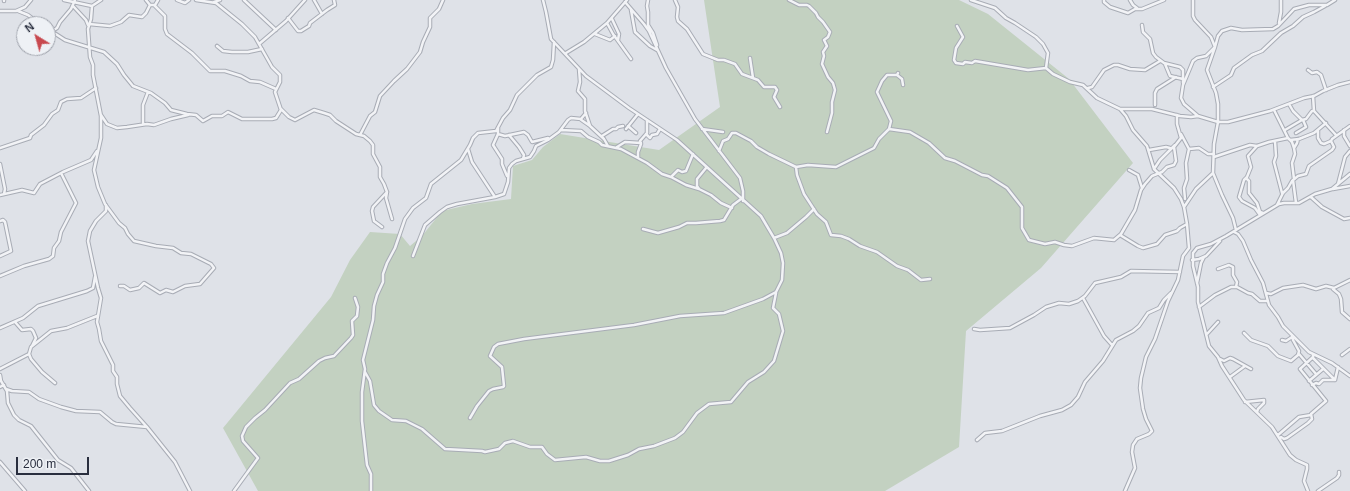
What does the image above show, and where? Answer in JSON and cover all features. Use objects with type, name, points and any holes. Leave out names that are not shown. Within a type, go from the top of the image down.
[{"type":"street","points":[[17,11],[25,7],[31,0]]},
{"type":"street","points":[[64,0],[92,6],[101,0]]},
{"type":"street","points":[[146,0],[150,5]]},
{"type":"street","points":[[154,5],[158,0]]},
{"type":"street","points":[[177,0],[185,3],[189,0]]},
{"type":"street","points":[[196,0],[213,2],[220,0]]},
{"type":"street","points":[[244,0],[276,30]]},
{"type":"street","points":[[259,44],[276,30],[305,0]]},
{"type":"street","points":[[314,0],[322,14]]},
{"type":"street","points":[[288,18],[300,32],[335,5],[334,0]]},
{"type":"street","points":[[360,134],[370,117],[375,112],[380,96],[407,69],[420,52],[430,27],[430,18],[439,9],[443,0]]},
{"type":"street","points":[[470,418],[489,391],[504,386],[502,367],[490,356],[494,347],[498,344],[527,338],[634,326],[680,316],[717,314],[763,299],[776,292],[781,285],[784,271],[781,253],[761,216],[676,140],[590,80],[554,42],[550,35],[543,0]]},
{"type":"street","points":[[648,0],[648,25],[653,33],[659,53]]},
{"type":"street","points":[[675,0],[678,7],[676,17],[678,21],[686,29],[703,54],[718,60],[724,60],[735,64],[742,74],[758,80],[764,87],[776,87],[777,90],[774,98],[780,107]]},
{"type":"street","points":[[789,0],[799,5],[809,6],[816,12],[818,18],[824,22],[830,32],[828,37],[824,40],[827,46],[823,52],[824,56],[822,64],[828,77],[833,83],[835,90],[832,102],[832,114],[827,132]]},
{"type":"street","points":[[971,0],[995,8],[1006,18],[1015,22],[1036,37],[1043,44],[1048,53],[1049,57],[1046,68]]},
{"type":"street","points":[[1104,0],[1104,2],[1110,7],[1128,13],[1164,0]]},
{"type":"street","points":[[1130,0],[1138,9]]},
{"type":"street","points":[[1193,0],[1193,16],[1211,37],[1215,47]]},
{"type":"street","points":[[1278,26],[1281,12],[1281,0]]},
{"type":"street","points":[[1213,87],[1230,75],[1234,68],[1252,55],[1262,51],[1281,33],[1293,26],[1303,17],[1316,12],[1335,0]]},
{"type":"street","points":[[566,53],[608,23],[626,1],[649,31],[666,68],[694,118],[742,182],[742,200],[732,208],[724,220],[717,222],[687,223],[658,233],[643,229]]},
{"type":"street","points":[[213,2],[246,27],[255,37],[272,67],[279,74],[280,82],[276,89],[276,95],[280,108],[288,117],[295,120],[314,110],[324,113],[330,115],[336,121],[356,134],[364,136],[373,145],[373,154],[380,167],[380,176],[387,192],[386,198],[392,219]]},
{"type":"street","points":[[74,3],[89,25]]},
{"type":"street","points":[[56,29],[74,3]]},
{"type":"street","points":[[89,25],[110,26],[121,22],[129,15],[142,17],[150,5]]},
{"type":"street","points":[[150,5],[154,5],[165,16],[165,29],[167,34],[186,48],[210,71],[225,71],[241,76],[250,81],[260,82],[276,89]]},
{"type":"street","points":[[1325,5],[1305,6],[1294,9],[1278,26],[1269,30],[1242,30],[1228,28],[1220,33],[1207,70],[1218,98],[1218,122],[1214,144],[1213,173],[1233,218],[1235,231],[1240,235],[1258,272],[1271,308],[1283,326],[1335,380]]},
{"type":"street","points":[[92,6],[88,31],[89,47],[93,65],[92,75],[101,115],[101,138],[94,170],[98,187],[106,205],[135,241],[156,246],[174,248],[181,254],[191,254],[207,261],[212,264],[214,268],[200,284],[185,286],[173,292],[166,290],[163,293],[160,293],[144,283],[138,288],[130,290],[124,286],[120,286]]},
{"type":"street","points":[[631,9],[635,32],[659,53]]},
{"type":"street","points":[[0,11],[17,11],[29,16]]},
{"type":"street","points":[[612,19],[619,34],[618,40]]},
{"type":"street","points":[[608,23],[631,59]]},
{"type":"street","points":[[1142,25],[1143,32],[1150,39],[1153,53],[1165,63],[1180,67],[1182,70],[1183,85]]},
{"type":"street","points":[[957,26],[963,37],[956,48],[954,61],[956,63],[963,64],[965,62],[975,61],[1028,70],[1046,68],[1058,77],[1070,82],[1084,85],[1097,98],[1120,109],[1126,116],[1131,128],[1145,142],[1149,150],[1154,169],[1171,185],[1179,196],[1184,207],[1189,248],[1183,256],[1178,280],[1155,339],[1146,357],[1141,378],[1140,388],[1143,409],[1152,431],[1149,434],[1137,439],[1133,445],[1132,452],[1135,468],[1125,491]]},
{"type":"street","points":[[56,34],[65,40],[100,50],[108,55],[118,65],[132,85],[136,88],[148,92],[165,103],[171,110],[197,115],[203,121],[212,116],[222,116],[228,112],[242,119],[272,119],[276,118],[280,108]]},
{"type":"street","points":[[594,34],[610,40],[615,36]]},
{"type":"street","points":[[371,491],[371,474],[367,463],[362,421],[362,392],[365,372],[363,358],[373,320],[376,297],[383,282],[385,267],[395,248],[403,222],[413,209],[426,198],[431,184],[459,162],[473,138],[478,133],[495,131],[510,110],[517,95],[537,75],[551,67],[554,60],[554,42]]},
{"type":"street","points":[[217,46],[223,51],[232,52],[248,52],[262,48]]},
{"type":"street","points":[[1215,47],[1208,54],[1193,61],[1181,93],[1182,102],[1198,116],[1218,122],[1228,122],[1274,110],[1350,82]]},
{"type":"street","points":[[750,58],[753,78]]},
{"type":"street","points":[[1087,88],[1092,87],[1104,70],[1114,65],[1130,69],[1145,70],[1160,60]]},
{"type":"street","points":[[1165,63],[1169,74],[1183,80]]},
{"type":"street","points":[[579,69],[580,82],[578,91],[585,98],[586,113],[590,126]]},
{"type":"street","points":[[1308,70],[1313,73],[1317,72],[1321,75],[1326,90]]},
{"type":"street","points":[[719,151],[723,141],[728,139],[732,133],[736,133],[769,154],[796,167],[808,165],[838,167],[874,148],[879,139],[889,129],[891,121],[877,92],[882,81],[887,75],[898,74],[903,85]]},
{"type":"street","points":[[1155,105],[1155,93],[1157,89],[1176,77]]},
{"type":"street","points":[[0,148],[30,138],[31,135],[44,125],[52,114],[58,110],[61,102],[66,99],[82,98],[96,88]]},
{"type":"street","points":[[142,124],[143,103],[147,98],[148,92]]},
{"type":"street","points":[[1313,96],[1314,110],[1336,135]]},
{"type":"street","points":[[1289,104],[1293,111],[1302,120],[1306,128],[1296,133]]},
{"type":"street","points":[[1120,109],[1152,109],[1177,115],[1191,117],[1198,116]]},
{"type":"street","points":[[1274,110],[1289,139],[1293,143],[1295,154],[1292,165],[1294,179],[1293,187],[1296,196],[1296,203]]},
{"type":"street","points":[[1285,130],[1302,120],[1314,110]]},
{"type":"street","points":[[579,119],[586,113]]},
{"type":"street","points":[[101,115],[107,124],[114,128],[127,128],[142,124],[154,125],[171,118],[191,114]]},
{"type":"street","points":[[626,129],[638,114]]},
{"type":"street","points":[[1177,115],[1177,124],[1189,149],[1186,163],[1187,179],[1184,188],[1185,199]]},
{"type":"street","points":[[413,256],[425,225],[444,209],[457,204],[504,194],[510,166],[516,161],[531,156],[536,146],[551,138],[561,130],[569,119],[579,119],[590,126],[601,136],[608,147]]},
{"type":"street","points":[[638,158],[641,143],[640,141],[647,132],[647,120]]},
{"type":"street","points":[[1189,149],[1198,148],[1214,156],[1241,147],[1251,145],[1257,146],[1275,140],[1298,139],[1314,133],[1326,123]]},
{"type":"street","points":[[601,136],[607,134],[612,129],[616,129],[618,126],[623,126]]},
{"type":"street","points":[[628,126],[636,133]]},
{"type":"street","points":[[1318,130],[1318,138],[1321,143],[1324,144],[1331,141],[1336,135],[1350,126]]},
{"type":"street","points":[[498,127],[498,134],[493,145],[502,160],[502,164],[508,177]]},
{"type":"street","points":[[701,128],[723,132]]},
{"type":"street","points":[[646,134],[650,138],[652,135],[657,134],[660,129]]},
{"type":"street","points":[[889,129],[912,133],[932,145],[936,152],[944,158],[955,161],[982,175],[988,176],[1007,188],[1022,206],[1022,228],[1029,241],[1045,244],[1055,242],[1072,246],[1094,238],[1114,240],[1120,235],[1135,210],[1142,188],[1151,177],[1174,165],[1176,161],[1174,150],[1181,138],[1180,132]]},
{"type":"street","points":[[561,130],[581,132],[608,147],[621,149],[647,163],[662,174],[671,177],[686,186],[700,189],[714,196],[724,205],[732,208]]},
{"type":"street","points":[[1344,130],[1344,136],[1350,146]]},
{"type":"street","points":[[498,134],[503,136],[524,132],[528,135],[532,142],[551,138]]},
{"type":"street","points":[[509,135],[524,155],[523,158]]},
{"type":"street","points":[[1294,148],[1298,139]]},
{"type":"street","points":[[1275,140],[1276,156],[1274,162],[1282,194]]},
{"type":"street","points":[[1277,205],[1282,194],[1294,179],[1305,174],[1309,166],[1334,148],[1331,141]]},
{"type":"street","points":[[616,148],[625,142],[641,143]]},
{"type":"street","points":[[1154,169],[1171,148],[1176,145]]},
{"type":"street","points":[[1257,146],[1248,156],[1251,167],[1242,185],[1239,198],[1262,214]]},
{"type":"street","points":[[1149,150],[1166,147],[1171,148]]},
{"type":"street","points":[[468,148],[472,162],[495,197]]},
{"type":"street","points":[[2,195],[22,190],[34,193],[38,186],[61,173],[91,160],[98,150]]},
{"type":"street","points":[[1338,184],[1345,158],[1350,151]]},
{"type":"street","points":[[671,177],[678,170],[682,172],[686,171],[693,154]]},
{"type":"street","points":[[0,164],[5,188],[2,195]]},
{"type":"street","points":[[700,189],[698,186],[698,179],[706,167]]},
{"type":"street","points":[[796,167],[796,175],[804,194],[826,222],[829,233],[832,236],[842,236],[860,246],[877,252],[897,266],[908,270],[921,280],[930,279]]},
{"type":"street","points":[[1129,170],[1138,175],[1142,188]]},
{"type":"street","points":[[0,276],[53,256],[54,248],[59,241],[61,232],[76,203],[61,173]]},
{"type":"street","points":[[1184,207],[1200,184],[1213,173]]},
{"type":"street","points":[[1332,189],[1350,174]]},
{"type":"street","points":[[1246,178],[1248,181],[1249,193],[1257,203],[1262,214]]},
{"type":"street","points":[[1308,491],[1304,481],[1307,465],[1296,460],[1290,455],[1278,435],[1268,423],[1245,402],[1219,359],[1209,346],[1199,307],[1197,283],[1192,260],[1193,251],[1223,238],[1277,205],[1284,203],[1296,203],[1332,189],[1350,186]]},
{"type":"street","points":[[382,227],[374,221],[372,211],[387,192]]},
{"type":"street","points":[[1179,196],[1189,199]]},
{"type":"street","points":[[1309,197],[1322,207],[1344,219],[1350,218]]},
{"type":"street","points":[[106,205],[106,211],[96,221],[89,233],[88,242],[101,298],[97,322],[100,329],[101,341],[113,365],[113,371],[117,377],[120,396],[148,427],[177,465],[190,491]]},
{"type":"street","points":[[774,238],[787,233],[801,222],[814,208]]},
{"type":"street","points":[[0,220],[5,222],[11,250],[10,253],[0,256]]},
{"type":"street","points":[[1120,235],[1143,248],[1157,244],[1165,235],[1177,231],[1187,224]]},
{"type":"street","points":[[1197,283],[1201,263],[1204,257],[1223,238]]},
{"type":"street","points":[[1192,260],[1204,257]]},
{"type":"street","points":[[1218,269],[1229,265],[1233,267],[1233,275],[1237,282],[1236,287]]},
{"type":"street","points":[[974,329],[1010,328],[1046,307],[1059,302],[1072,303],[1083,298],[1095,282],[1121,277],[1131,271],[1180,272]]},
{"type":"street","points":[[0,328],[23,318],[38,306],[77,295],[90,289],[94,285],[96,276]]},
{"type":"street","points":[[1332,288],[1350,280]]},
{"type":"street","points":[[1266,293],[1271,294],[1283,288],[1304,285],[1316,290],[1326,286],[1332,288],[1339,294],[1342,312],[1350,319]]},
{"type":"street","points":[[1199,307],[1231,287],[1236,287],[1252,294],[1260,301],[1268,301]]},
{"type":"street","points":[[977,440],[984,433],[1002,431],[1066,408],[1078,397],[1085,382],[1103,361],[1116,340],[1139,326],[1148,313],[1159,308],[1164,300],[1173,291]]},
{"type":"street","points":[[365,372],[370,381],[374,405],[379,411],[392,420],[406,421],[422,429],[445,449],[485,452],[499,449],[505,443],[513,441],[530,447],[542,447],[547,454],[555,460],[586,457],[600,461],[609,461],[630,454],[639,449],[654,446],[675,438],[683,432],[697,413],[709,404],[731,402],[748,382],[764,372],[774,359],[783,331],[779,314],[774,308],[776,292]]},
{"type":"street","points":[[234,491],[258,458],[243,441],[242,436],[246,428],[290,384],[299,379],[319,361],[334,356],[351,338],[353,335],[352,321],[357,316],[358,307],[355,298]]},
{"type":"street","points":[[1083,298],[1104,336],[1112,345]]},
{"type":"street","points":[[32,346],[51,331],[67,328],[98,316]]},
{"type":"street","points":[[0,369],[29,354],[36,338],[33,331],[30,329],[22,330],[14,322]]},
{"type":"street","points":[[1206,334],[1218,322]]},
{"type":"street","points":[[1244,333],[1251,340],[1265,344],[1278,356],[1288,361],[1293,360],[1299,354]]},
{"type":"street","points":[[1282,340],[1286,341],[1292,336]]},
{"type":"street","points":[[1292,336],[1299,349],[1299,354],[1316,374]]},
{"type":"street","points":[[1342,355],[1350,349]]},
{"type":"street","points":[[29,354],[31,359],[42,372],[55,383]]},
{"type":"street","points":[[1278,435],[1300,417],[1310,415],[1326,401],[1300,369],[1308,363],[1313,356]]},
{"type":"street","points":[[1313,356],[1338,367],[1350,376]]},
{"type":"street","points":[[1219,359],[1224,361],[1231,358],[1251,369]]},
{"type":"street","points":[[1230,377],[1245,366]]},
{"type":"street","points":[[1335,380],[1338,367]]},
{"type":"street","points":[[1309,381],[1323,369]]},
{"type":"street","points":[[0,375],[1,381],[6,388],[8,403],[14,415],[19,420],[31,426],[58,460],[71,468],[89,491]]},
{"type":"street","points":[[1312,385],[1316,383],[1319,384],[1323,380],[1335,380]]},
{"type":"street","points":[[0,387],[4,385]]},
{"type":"street","points":[[6,388],[12,391],[28,392],[39,399],[76,411],[100,412],[116,424],[148,427]]},
{"type":"street","points":[[1245,402],[1264,400],[1264,403],[1258,409],[1257,413]]},
{"type":"street","points":[[1278,435],[1285,439],[1294,434],[1311,421],[1312,419],[1310,415]]},
{"type":"street","points":[[0,462],[24,491]]},
{"type":"street","points":[[1318,491],[1337,478],[1339,476],[1339,472]]},
{"type":"green space","points":[[704,0],[959,0],[988,14],[1069,79],[1133,163],[1041,268],[966,331],[959,447],[885,491],[258,491],[223,428],[331,297],[350,260],[370,232],[400,234],[410,246],[422,236],[442,211],[472,204],[511,199],[513,166],[532,160],[543,147],[560,134],[659,150],[720,107]]}]
